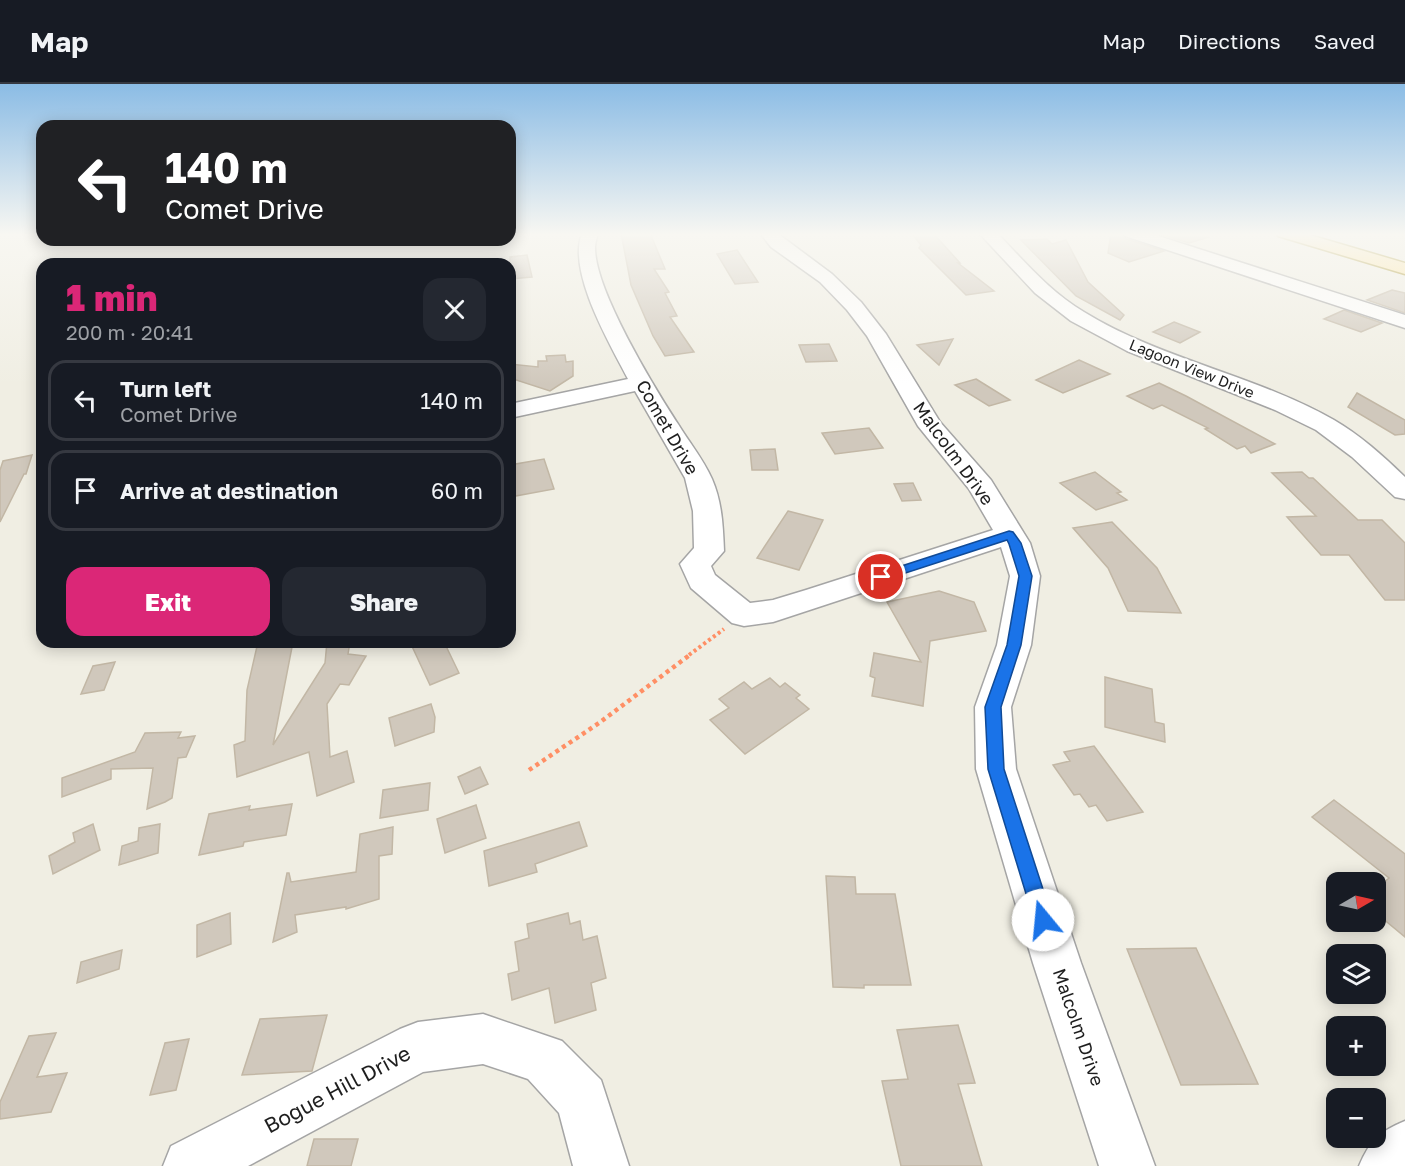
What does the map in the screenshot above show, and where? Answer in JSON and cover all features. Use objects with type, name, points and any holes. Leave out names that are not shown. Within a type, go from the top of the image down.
[{"type":"street","name":"Comet Drive","points":[[595,283],[642,382],[661,418],[685,451],[702,488],[708,515],[709,551],[695,564],[702,581],[744,615]]},
{"type":"street","name":"Malcolm Drive","points":[[831,283],[876,334],[930,426],[981,486],[1015,543],[1025,576],[1014,645],[993,707],[996,769],[1057,963],[1127,1166]]},
{"type":"street","name":"Lagoon View Drive","points":[[1037,283],[1076,316],[1118,338],[1314,418],[1355,445],[1405,491]]},
{"type":"street","points":[[1286,283],[1405,322]]},
{"type":"street","points":[[516,410],[558,403],[642,382]]},
{"type":"street","points":[[744,615],[773,611],[817,598],[1009,535]]},
{"type":"street","name":"Bogue Hill Drive","points":[[191,1166],[418,1047],[483,1038],[544,1059],[582,1099],[601,1166]]},
{"type":"street","points":[[1387,1166],[1405,1149]]},
{"type":"path","points":[[529,770],[598,723],[744,615]]},
{"type":"building","points":[[663,283],[669,292],[665,293],[677,316],[670,317],[694,352],[665,356],[653,336],[631,285]]},
{"type":"building","points":[[954,283],[984,283],[994,291],[966,295]]},
{"type":"building","points":[[1064,283],[1090,283],[1124,315],[1120,320],[1076,296]]},
{"type":"building","points":[[1392,290],[1405,293],[1405,313],[1367,300]]},
{"type":"building","points":[[1344,310],[1382,323],[1361,332],[1324,319]]},
{"type":"building","points":[[1174,322],[1200,332],[1180,343],[1153,332]]},
{"type":"building","points":[[953,339],[939,365],[917,345]]},
{"type":"building","points":[[829,344],[837,361],[806,362],[799,345]]},
{"type":"building","points":[[565,355],[566,362],[573,361],[573,376],[550,391],[516,380],[516,365],[538,367],[538,361],[547,361],[546,356]]},
{"type":"building","points":[[1079,360],[1110,374],[1063,393],[1036,380]]},
{"type":"building","points":[[976,379],[1010,400],[989,406],[955,385]]},
{"type":"building","points":[[1159,383],[1275,444],[1251,453],[1245,446],[1237,449],[1205,429],[1208,428],[1162,405],[1153,409],[1127,396]]},
{"type":"building","points":[[1357,393],[1405,420],[1405,434],[1395,435],[1348,407]]},
{"type":"building","points":[[869,428],[883,448],[835,454],[822,433]]},
{"type":"building","points":[[775,449],[778,470],[752,470],[750,450]]},
{"type":"building","points":[[32,455],[26,474],[0,522],[0,470],[3,461]]},
{"type":"building","points":[[544,459],[554,489],[516,496],[516,464]]},
{"type":"building","points":[[1095,472],[1121,492],[1117,493],[1127,500],[1096,510],[1060,483]]},
{"type":"building","points":[[1302,472],[1309,478],[1313,478],[1358,520],[1382,520],[1405,543],[1405,600],[1385,600],[1349,555],[1321,555],[1287,517],[1316,516],[1272,473]]},
{"type":"building","points":[[913,483],[921,500],[902,501],[894,484]]},
{"type":"building","points":[[788,511],[823,520],[799,570],[757,558]]},
{"type":"building","points":[[1112,522],[1157,568],[1181,613],[1128,611],[1108,568],[1073,528]]},
{"type":"building","points":[[939,591],[974,602],[986,631],[930,641],[923,706],[872,696],[875,678],[870,676],[874,653],[921,662],[887,602]]},
{"type":"building","points":[[257,648],[292,648],[273,745],[325,663],[326,648],[349,648],[348,654],[366,656],[349,685],[340,684],[327,704],[330,757],[347,751],[354,782],[317,796],[309,752],[237,777],[234,745],[245,741],[247,690]]},
{"type":"building","points":[[413,648],[447,648],[459,673],[430,685]]},
{"type":"building","points":[[115,662],[104,690],[81,694],[93,666]]},
{"type":"building","points":[[1105,677],[1152,689],[1155,722],[1164,724],[1165,742],[1105,727]]},
{"type":"building","points":[[770,678],[780,687],[785,683],[800,695],[796,698],[809,709],[745,754],[710,720],[729,708],[719,699],[744,682],[752,689]]},
{"type":"building","points":[[431,704],[435,717],[434,732],[395,746],[389,718]]},
{"type":"building","points":[[181,732],[178,738],[195,736],[186,757],[178,758],[172,798],[165,802],[147,809],[153,768],[111,769],[111,779],[62,797],[62,778],[135,752],[145,733]]},
{"type":"building","points":[[1094,746],[1143,812],[1107,821],[1096,805],[1089,807],[1080,794],[1074,795],[1053,765],[1070,761],[1064,752]]},
{"type":"building","points":[[480,767],[488,784],[465,794],[458,777]]},
{"type":"building","points":[[430,783],[428,810],[380,818],[383,790]]},
{"type":"building","points":[[1334,800],[1405,854],[1405,937],[1386,921],[1386,881],[1389,878],[1386,872],[1381,872],[1312,817]]},
{"type":"building","points":[[292,804],[286,835],[244,842],[243,846],[199,855],[209,814],[250,806],[249,810]]},
{"type":"building","points":[[476,805],[486,838],[445,853],[437,819]]},
{"type":"building","points":[[579,822],[587,846],[535,864],[537,872],[489,886],[484,851]]},
{"type":"building","points":[[93,824],[100,850],[53,874],[49,856],[75,842],[73,833]]},
{"type":"building","points":[[160,824],[158,853],[119,865],[122,846],[138,841],[139,828]]},
{"type":"building","points":[[393,827],[392,854],[379,856],[379,899],[346,909],[346,907],[295,915],[297,932],[273,942],[287,873],[289,873],[291,882],[356,872],[360,834]]},
{"type":"building","points":[[826,876],[855,877],[856,894],[895,894],[911,985],[833,987]]},
{"type":"building","points":[[230,913],[231,944],[197,957],[197,925]]},
{"type":"building","points":[[568,913],[570,924],[580,921],[583,940],[597,936],[606,978],[591,983],[596,1010],[555,1023],[549,988],[512,1000],[508,974],[519,971],[515,942],[529,938],[527,924]]},
{"type":"building","points":[[1196,948],[1258,1084],[1181,1085],[1127,949]]},
{"type":"building","points":[[122,950],[119,969],[77,983],[81,962]]},
{"type":"building","points":[[327,1015],[312,1071],[242,1075],[260,1019]]},
{"type":"building","points":[[958,1025],[975,1083],[958,1084],[982,1166],[901,1166],[882,1081],[908,1079],[897,1030]]},
{"type":"building","points":[[56,1033],[37,1077],[67,1073],[51,1112],[0,1119],[0,1102],[29,1036]]},
{"type":"building","points":[[189,1039],[176,1090],[150,1095],[165,1043]]},
{"type":"building","points":[[314,1139],[358,1139],[351,1166],[307,1166]]},
{"type":"route","points":[[881,577],[1009,535],[1015,543],[1025,576],[1014,645],[993,707],[996,769],[1043,920]]}]
